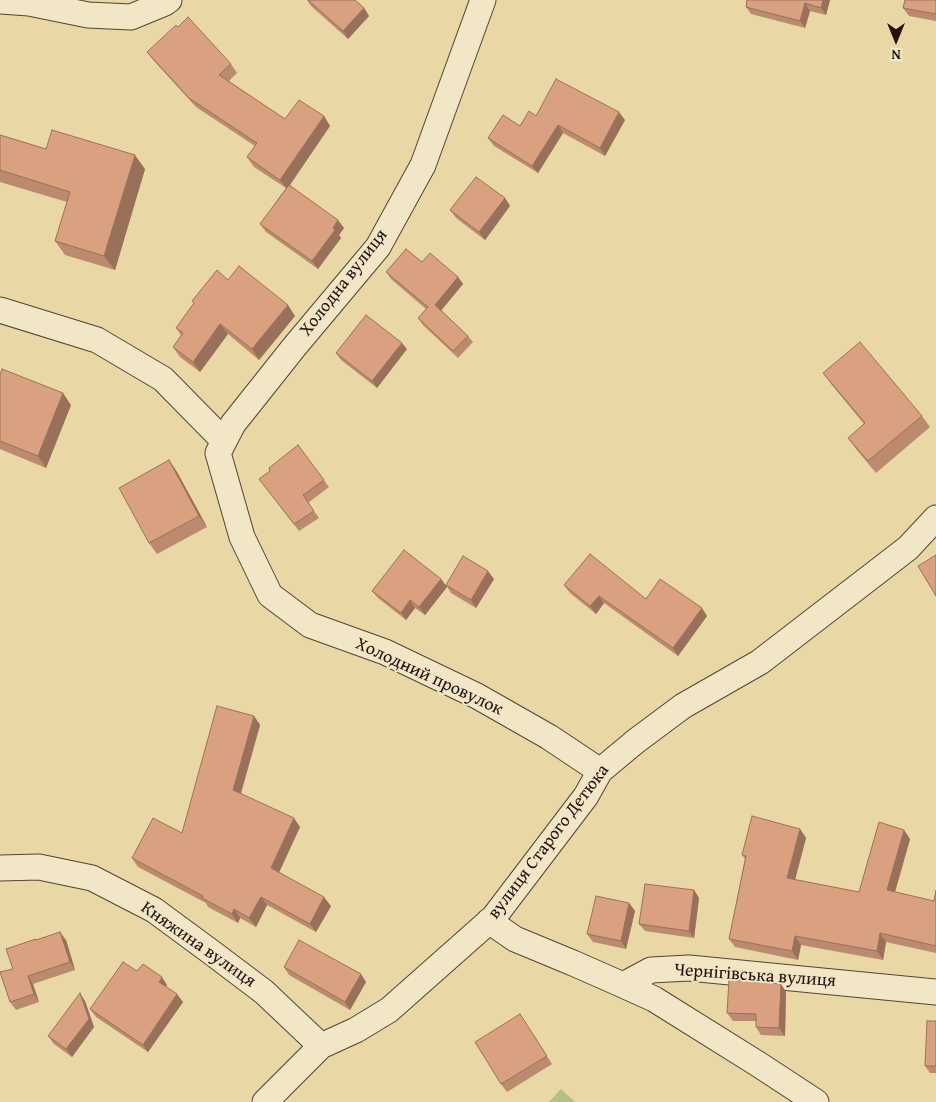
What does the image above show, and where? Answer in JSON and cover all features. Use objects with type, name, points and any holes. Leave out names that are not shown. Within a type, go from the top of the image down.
[{"type":"street","points":[[0,1],[29,3],[88,15],[132,17],[169,0]]},
{"type":"street","name":"Холодна вулиця","points":[[224,441],[239,416],[378,247],[423,165],[483,0]]},
{"type":"street","points":[[0,310],[97,340],[163,379],[224,441]]},
{"type":"street","name":"Холодний провулок","points":[[224,441],[218,453],[242,537],[270,595],[310,625],[385,652],[477,696],[549,737],[600,770]]},
{"type":"street","name":"вулиця Старого Детюка","points":[[265,1102],[321,1046],[356,1030],[389,1010],[494,917],[586,796],[600,770],[636,740],[683,706],[760,662],[908,548],[936,518]]},
{"type":"street","name":"Княжина вулиця","points":[[0,868],[39,867],[92,878],[154,910],[264,992],[321,1046]]},
{"type":"street","points":[[489,921],[515,939],[623,985]]},
{"type":"street","name":"Чернігівська вулиця","points":[[623,985],[651,970],[689,968],[936,992]]},
{"type":"street","name":"Чернігівська вулиця","points":[[623,985],[654,1000],[816,1102]]},
{"type":"green space","points":[[561,1089],[575,1102],[549,1102]]},
{"type":"building","points":[[308,0],[355,0],[364,8],[343,31]]},
{"type":"building","points":[[747,0],[823,0],[821,8],[805,3],[800,21],[746,7]]},
{"type":"building","points":[[905,0],[936,0],[936,14],[903,8]]},
{"type":"building","points":[[188,17],[231,64],[219,75],[285,119],[299,100],[324,116],[280,180],[247,157],[257,143],[189,98],[147,52],[176,25],[178,27]]},
{"type":"building","points":[[556,79],[619,112],[600,148],[558,125],[532,166],[488,138],[503,115],[520,126],[529,111],[536,116]]},
{"type":"building","points":[[52,130],[135,155],[104,256],[55,241],[70,192],[0,170],[0,135],[46,149]]},
{"type":"building","points":[[476,177],[505,198],[479,232],[450,210]]},
{"type":"building","points":[[289,185],[338,220],[333,228],[335,230],[312,261],[260,224]]},
{"type":"building","points":[[406,249],[422,262],[430,253],[458,277],[435,305],[468,336],[453,351],[418,318],[428,307],[386,272]]},
{"type":"building","points":[[239,266],[288,305],[252,349],[220,324],[193,362],[173,347],[183,333],[176,328],[194,303],[192,301],[217,270],[228,280]]},
{"type":"building","points":[[366,315],[402,343],[372,381],[336,353]]},
{"type":"building","points":[[860,342],[922,416],[868,461],[848,438],[865,423],[823,373]]},
{"type":"building","points":[[2,369],[63,393],[38,456],[0,441],[0,375]]},
{"type":"building","points":[[298,445],[324,480],[303,495],[314,511],[294,524],[259,479],[270,471],[269,468]]},
{"type":"building","points":[[169,460],[199,516],[149,543],[119,488]]},
{"type":"building","points":[[404,550],[441,579],[419,607],[410,600],[401,613],[372,591]]},
{"type":"building","points":[[590,554],[646,599],[660,579],[702,608],[673,648],[599,596],[590,606],[564,585]]},
{"type":"building","points":[[936,555],[936,596],[918,566]]},
{"type":"building","points":[[463,556],[488,571],[471,600],[446,585]]},
{"type":"building","points":[[217,706],[254,716],[233,790],[294,818],[271,868],[324,897],[310,924],[261,897],[249,918],[234,909],[232,914],[202,898],[203,896],[132,858],[153,818],[182,833]]},
{"type":"building","points":[[752,816],[800,829],[787,878],[859,892],[879,822],[904,830],[887,890],[934,901],[936,890],[936,946],[880,933],[877,951],[795,936],[792,951],[729,939],[746,856],[742,855]]},
{"type":"building","points":[[645,884],[694,890],[689,931],[639,924]]},
{"type":"building","points":[[596,896],[629,903],[621,941],[587,934]]},
{"type":"building","points":[[60,932],[70,962],[28,976],[34,994],[10,1002],[0,972],[13,969],[6,949]]},
{"type":"building","points":[[299,940],[361,974],[345,1002],[284,967]]},
{"type":"building","points":[[123,962],[137,971],[143,964],[162,977],[159,982],[177,994],[143,1045],[90,1009]]},
{"type":"building","points":[[729,980],[781,984],[779,1028],[756,1027],[756,1014],[727,1013]]},
{"type":"building","points":[[80,993],[89,1019],[66,1049],[48,1036]]},
{"type":"building","points":[[520,1014],[547,1056],[501,1084],[475,1042]]},
{"type":"building","points":[[927,1021],[936,1021],[936,1066],[925,1066]]}]
